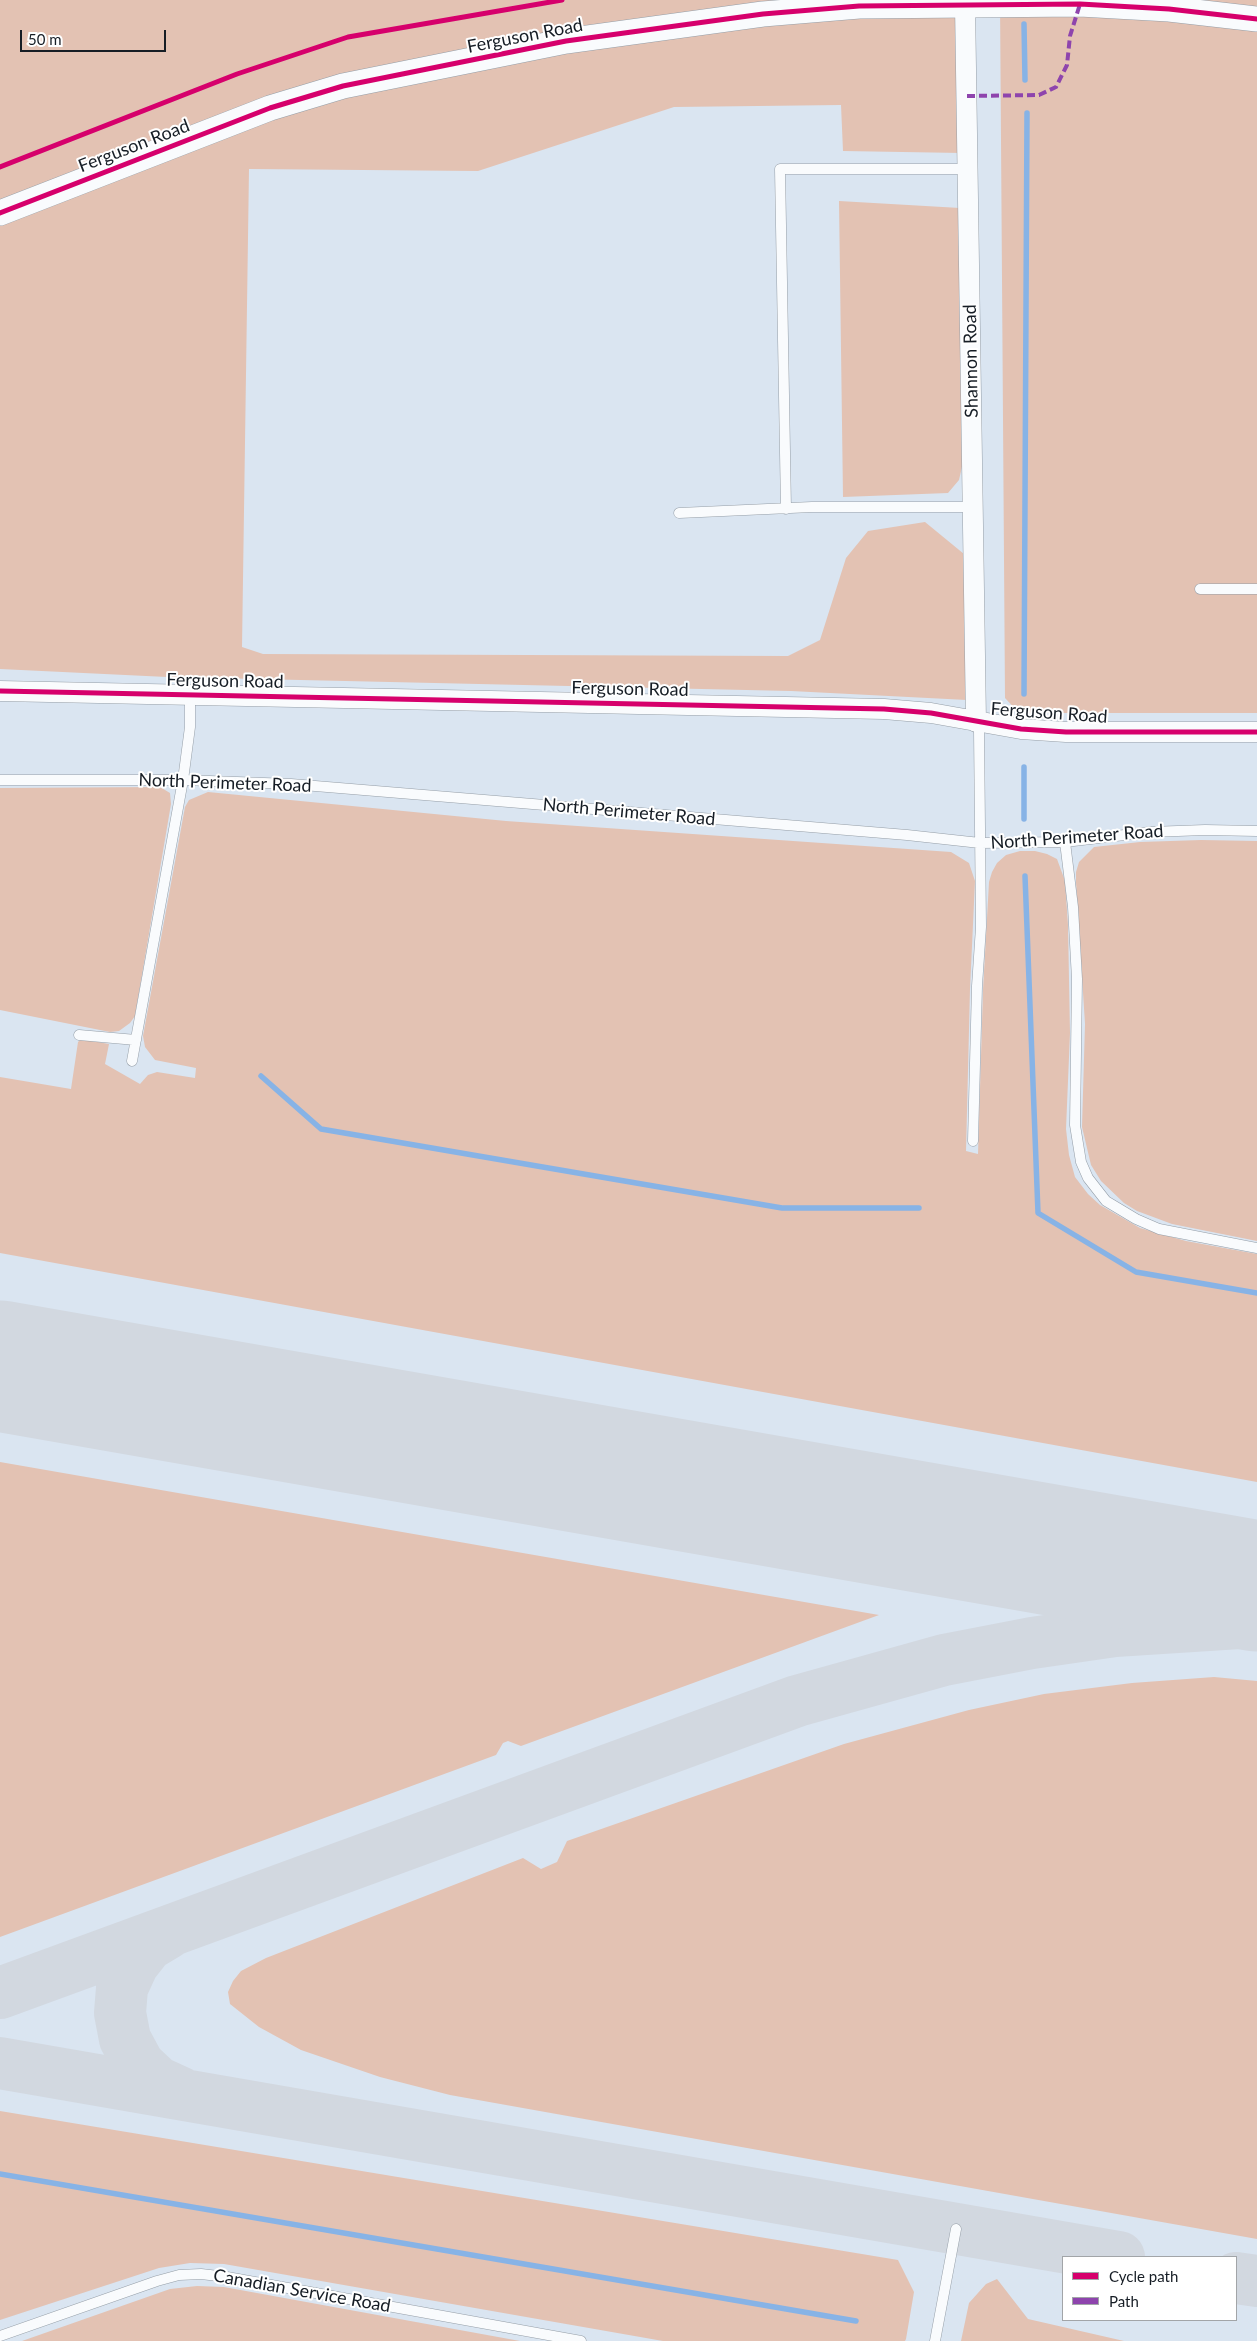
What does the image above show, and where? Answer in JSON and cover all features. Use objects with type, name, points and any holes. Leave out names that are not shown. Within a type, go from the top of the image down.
[{"type":"street","name":"Ferguson Road","points":[[0,212],[270,108],[343,86],[566,41],[753,16],[860,6],[965,2],[1080,4],[1169,9],[1257,19]]},
{"type":"street","name":"Shannon Road","points":[[965,2],[976,722]]},
{"type":"street","name":"Ferguson Road","points":[[0,691],[884,709],[931,713],[1021,729],[1066,732],[1257,732]]},
{"type":"lane","points":[[786,509],[780,169],[968,169]]},
{"type":"lane","points":[[678,513],[973,506]]},
{"type":"lane","points":[[1200,589],[1257,589]]},
{"type":"lane","points":[[132,1061],[183,780],[190,728],[190,695]]},
{"type":"lane","points":[[973,1141],[977,986],[982,927],[978,730],[976,722]]},
{"type":"lane","name":"North Perimeter Road","points":[[0,780],[183,780],[301,785],[898,834],[980,844],[1065,842],[1150,832],[1257,831]]},
{"type":"lane","points":[[1065,842],[1073,907],[1077,979],[1075,1125],[1081,1162],[1088,1178],[1106,1201],[1136,1219],[1159,1228],[1257,1248]]},
{"type":"lane","points":[[79,1034],[136,1040]]},
{"type":"lane","points":[[935,2341],[956,2229]]},
{"type":"lane","name":"Canadian Service Road","points":[[0,2336],[157,2281],[201,2274],[227,2277],[581,2341]]},
{"type":"shaded area","points":[[0,0],[959,0],[962,153],[843,151],[841,105],[674,107],[478,171],[249,169],[242,647],[263,654],[788,656],[820,640],[846,558],[868,531],[925,522],[964,554],[967,700],[791,691],[167,677],[0,669]]},
{"type":"shaded area","points":[[1000,0],[1257,0],[1257,713],[1019,713],[1005,698]]},
{"type":"shaded area","points":[[839,201],[960,208],[964,458],[959,480],[948,493],[843,497]]},
{"type":"shaded area","points":[[160,787],[170,793],[171,804],[135,1016],[130,1023],[119,1031],[110,1032],[0,1010],[0,788]]},
{"type":"shaded area","points":[[208,792],[506,821],[951,852],[969,863],[975,881],[966,1151],[978,1154],[983,990],[989,882],[997,863],[1006,855],[1020,851],[1035,851],[1057,859],[1065,881],[1068,925],[1070,1033],[1066,1129],[1069,1155],[1075,1177],[1088,1194],[1100,1205],[1140,1228],[1186,1241],[1257,1254],[1257,1482],[0,1253],[0,1077],[71,1089],[78,1042],[81,1039],[109,1044],[105,1064],[140,1084],[148,1075],[157,1072],[195,1078],[196,1068],[155,1060],[145,1047],[143,1036],[185,807],[189,800]]},
{"type":"shaded area","points":[[1257,841],[1257,1241],[1172,1224],[1137,1211],[1124,1203],[1101,1181],[1091,1165],[1082,1127],[1085,1024],[1076,882],[1079,862],[1094,847],[1140,842]]},
{"type":"shaded area","points":[[0,1462],[879,1615],[521,1746],[508,1741],[503,1743],[496,1755],[0,1937]]},
{"type":"shaded area","points":[[1214,1677],[1257,1681],[1257,2239],[450,2095],[380,2077],[301,2050],[259,2027],[230,2004],[228,1992],[233,1981],[241,1971],[266,1958],[523,1858],[541,1869],[557,1862],[567,1841],[844,1744],[969,1710],[1044,1694],[1132,1683]]},
{"type":"shaded area","points":[[0,2111],[898,2260],[914,2292],[906,2339],[905,2341],[663,2341],[224,2264],[190,2263],[159,2268],[0,2320]]},
{"type":"shaded area","points":[[997,2279],[1028,2319],[1124,2341],[961,2341],[969,2303],[986,2284]]},
{"type":"shaded area","points":[[197,2286],[224,2287],[520,2341],[22,2341],[170,2289]]},
{"type":"waterway","points":[[1024,24],[1025,80]]},
{"type":"waterway","points":[[1024,694],[1027,113]]},
{"type":"waterway","points":[[1024,767],[1024,819]]},
{"type":"waterway","points":[[1025,876],[1038,1213],[1136,1272],[1257,1293]]},
{"type":"waterway","points":[[261,1076],[321,1129],[782,1208],[919,1208]]},
{"type":"waterway","points":[[0,2174],[856,2321]]},
{"type":"taxiway","points":[[0,1993],[797,1701],[944,1660],[1032,1643],[1115,1631],[1257,1622]]},
{"type":"taxiway","points":[[168,1933],[148,1945],[133,1964],[122,1988],[120,2013],[125,2039],[139,2065],[157,2082],[181,2093]]},
{"type":"taxiway","points":[[0,2063],[1113,2256]]},
{"type":"taxiway","points":[[1237,2278],[1257,2281]]},
{"type":"runway","points":[[0,1366],[1257,1586]]},
{"type":"marked path","points":[[967,96],[1039,95],[1056,87],[1067,65],[1070,36],[1080,4]]},
{"type":"cycle path","points":[[0,167],[237,74],[348,37],[562,0]]},
{"type":"cycle path","points":[[0,213],[270,108],[343,86],[566,41],[763,14],[859,6],[1080,4],[1169,9],[1257,19]]},
{"type":"cycle path","points":[[0,691],[884,709],[931,713],[1021,729],[1066,732],[1257,732]]}]
